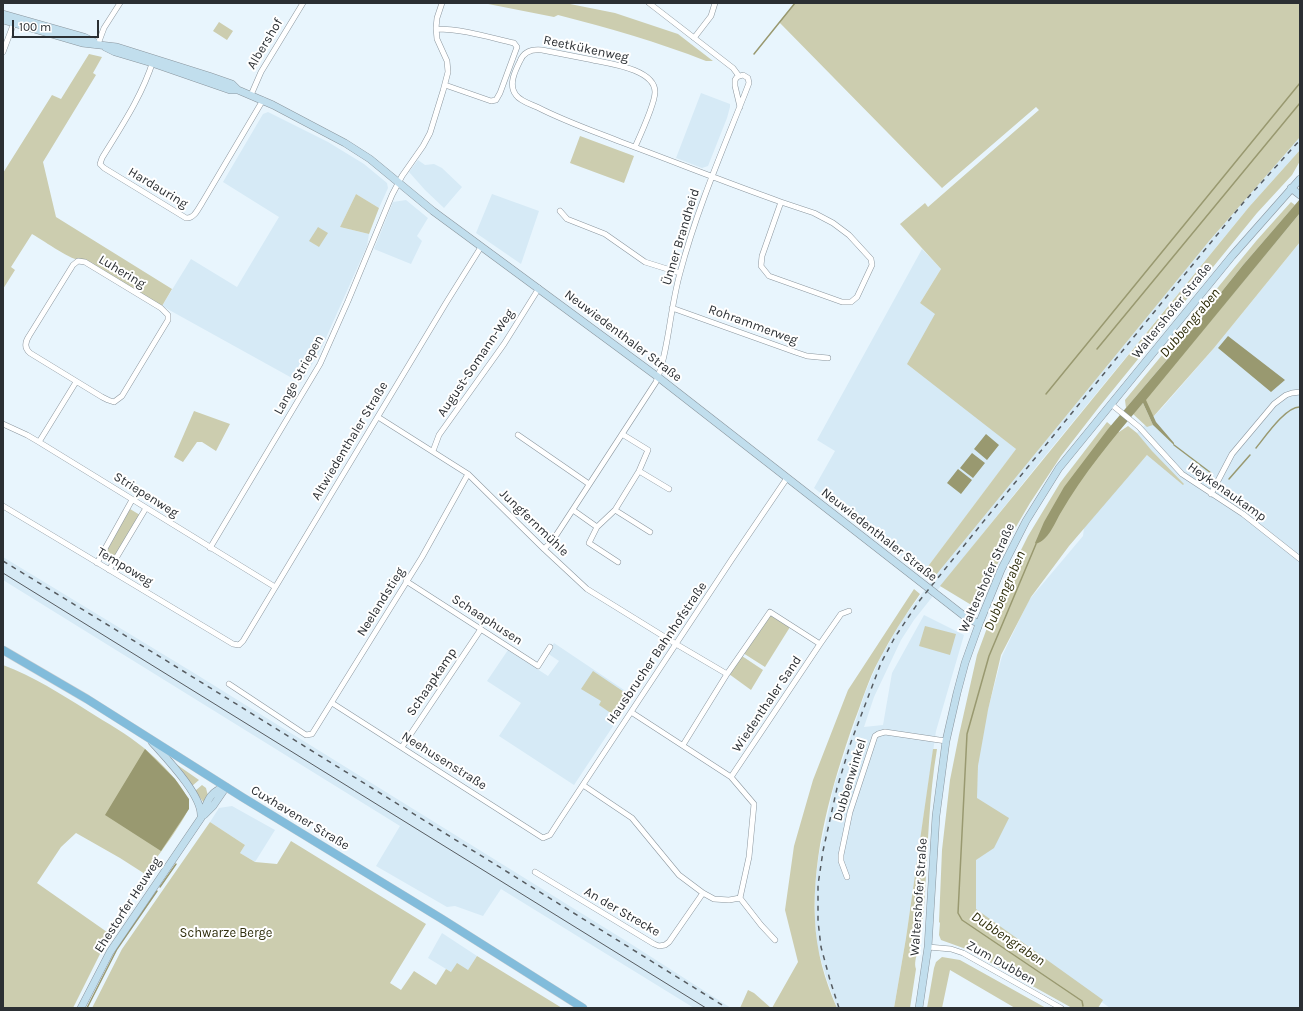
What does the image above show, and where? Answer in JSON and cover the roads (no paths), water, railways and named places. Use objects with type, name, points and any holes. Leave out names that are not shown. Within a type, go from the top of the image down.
[{"type":"main road","name":"Neuwiedenthaler Straße","points":[[3,14],[15,20],[84,37],[98,44],[117,47],[153,61],[232,84],[238,90],[263,100],[304,120],[345,143],[370,159],[431,209],[481,247],[539,288],[658,377],[963,615],[979,624]]},
{"type":"main road","name":"Neuwiedenthaler Straße","points":[[3,20],[15,20]]},
{"type":"main road","name":"Waltershofer Straße","points":[[919,1008],[928,947],[936,816],[946,741],[962,673],[996,581],[1015,540],[1040,496],[1059,468],[1232,256],[1300,179]]},
{"type":"main road","points":[[1291,188],[1300,195]]},
{"type":"main road","name":"Cuxhavener Straße","points":[[3,650],[87,699],[583,1008]]},
{"type":"main road","points":[[150,739],[197,800],[201,818]]},
{"type":"main road","name":"Ehestorfer Heuweg","points":[[81,1008],[110,952],[201,818],[207,802],[214,791],[226,787]]},
{"type":"street","points":[[98,44],[104,28],[120,3]]},
{"type":"street","points":[[442,3],[437,18],[436,29],[466,32],[514,43],[517,47],[500,94],[496,100],[491,101],[445,85]]},
{"type":"street","points":[[648,3],[733,68],[739,76],[735,80],[735,86],[740,107]]},
{"type":"street","points":[[694,38],[711,16],[715,3]]},
{"type":"street","name":"Albershof","points":[[250,95],[261,72],[300,4]]},
{"type":"street","points":[[3,52],[15,20]]},
{"type":"street","name":"Lange Striepen","points":[[210,548],[320,364],[348,301],[386,207],[398,182],[426,142],[435,118],[448,72],[447,61],[437,39],[436,29]]},
{"type":"street","name":"Reetkükenweg","points":[[635,147],[655,95],[655,88],[648,78],[625,67],[542,50],[535,49],[522,56],[512,82],[513,90],[517,97],[555,116],[712,177],[814,213],[833,223],[849,235],[871,259],[872,265],[857,297],[851,302],[842,302],[769,276],[761,266],[762,256],[781,202]]},
{"type":"street","name":"Hardauring","points":[[153,61],[142,89],[100,164],[104,168],[186,218],[194,216],[263,100]]},
{"type":"street","name":"Ünner Brandheid","points":[[544,549],[553,540],[573,510],[658,377],[664,359],[672,308],[680,273],[696,217],[749,82],[747,77],[743,75],[739,76]]},
{"type":"street","points":[[560,211],[566,219],[605,234],[645,262],[680,273]]},
{"type":"street","name":"Altwiedenthaler Straße","points":[[236,646],[242,642],[481,247]]},
{"type":"street","name":"Luhering","points":[[80,261],[85,262],[161,308],[166,313],[168,318],[122,396],[117,401],[108,400],[76,382],[30,353],[25,345],[27,339],[73,265],[80,261]]},
{"type":"street","name":"August-Somann-Weg","points":[[433,451],[439,435],[504,344],[539,288]]},
{"type":"street","name":"Rohrammerweg","points":[[672,308],[807,356],[828,358]]},
{"type":"street","points":[[39,442],[76,382]]},
{"type":"street","points":[[1211,494],[1232,454],[1274,404],[1286,395],[1300,392]]},
{"type":"street","name":"Heykenaukamp","points":[[1111,404],[1132,421],[1182,474],[1243,514],[1300,559]]},
{"type":"street","name":"Jungfernmühle","points":[[378,417],[468,474],[587,589],[676,644]]},
{"type":"street","name":"Striepenweg","points":[[3,424],[39,442],[275,587]]},
{"type":"street","points":[[618,562],[589,543],[597,527],[615,510],[639,471],[648,450],[622,434]]},
{"type":"street","points":[[518,435],[589,484]]},
{"type":"street","points":[[639,471],[669,489]]},
{"type":"street","name":"Neelandstieg","points":[[229,684],[306,735],[312,734],[422,557],[468,474]]},
{"type":"street","name":"Hausbrucher Bahnhofstraße","points":[[543,838],[550,835],[787,478]]},
{"type":"street","points":[[97,563],[132,500]]},
{"type":"street","name":"Tempoweg","points":[[3,506],[236,646]]},
{"type":"street","points":[[109,570],[146,508]]},
{"type":"street","points":[[573,510],[597,527]]},
{"type":"street","points":[[615,510],[650,532]]},
{"type":"street","name":"Schaaphusen","points":[[406,581],[538,666],[550,647]]},
{"type":"street","name":"Wiedenthaler Sand","points":[[731,777],[841,614],[849,611]]},
{"type":"street","points":[[683,745],[727,674],[770,612],[820,644]]},
{"type":"street","name":"Schaapkamp","points":[[402,747],[481,629]]},
{"type":"street","points":[[676,644],[727,674]]},
{"type":"street","name":"Neehusenstraße","points":[[332,702],[543,838]]},
{"type":"street","points":[[631,712],[731,777],[754,804],[749,857],[740,898]]},
{"type":"street","name":"Dubbenwinkel","points":[[848,877],[843,868],[841,855],[850,812],[875,736],[881,732],[885,732],[946,741]]},
{"type":"street","points":[[583,784],[632,818],[679,875],[703,893],[714,900],[740,898]]},
{"type":"street","name":"An der Strecke","points":[[535,872],[640,937],[660,946],[669,942],[703,893]]},
{"type":"street","points":[[740,898],[775,940]]},
{"type":"street","name":"Zum Dubben","points":[[928,947],[951,949],[963,953],[1061,1008]]},
{"type":"waterway","points":[[754,54],[795,3]]},
{"type":"waterway","points":[[1046,394],[1300,83]]},
{"type":"waterway","points":[[1097,349],[1300,103]]},
{"type":"waterway","points":[[1256,448],[1288,411],[1300,407]]},
{"type":"waterway","points":[[1174,445],[1211,473]]},
{"type":"waterway","points":[[1229,479],[1250,455]]},
{"type":"waterway","name":"Dubbengraben","points":[[1036,544],[989,656],[967,734],[958,913],[962,920],[1082,1001],[1083,1006]]},
{"type":"waterway","points":[[160,887],[176,864]]},
{"type":"waterway","points":[[87,1008],[117,949],[157,891]]},
{"type":"tram line","points":[[3,573],[706,1008]]},
{"type":"railway","points":[[839,1008],[821,947],[818,921],[818,885],[823,851],[837,788],[851,742],[881,663],[895,637],[920,600],[1243,203],[1300,140]]},
{"type":"railway","points":[[3,561],[727,1008]]},
{"type":"park label","name":"Schwarze Berge","points":[[226,933]]}]
